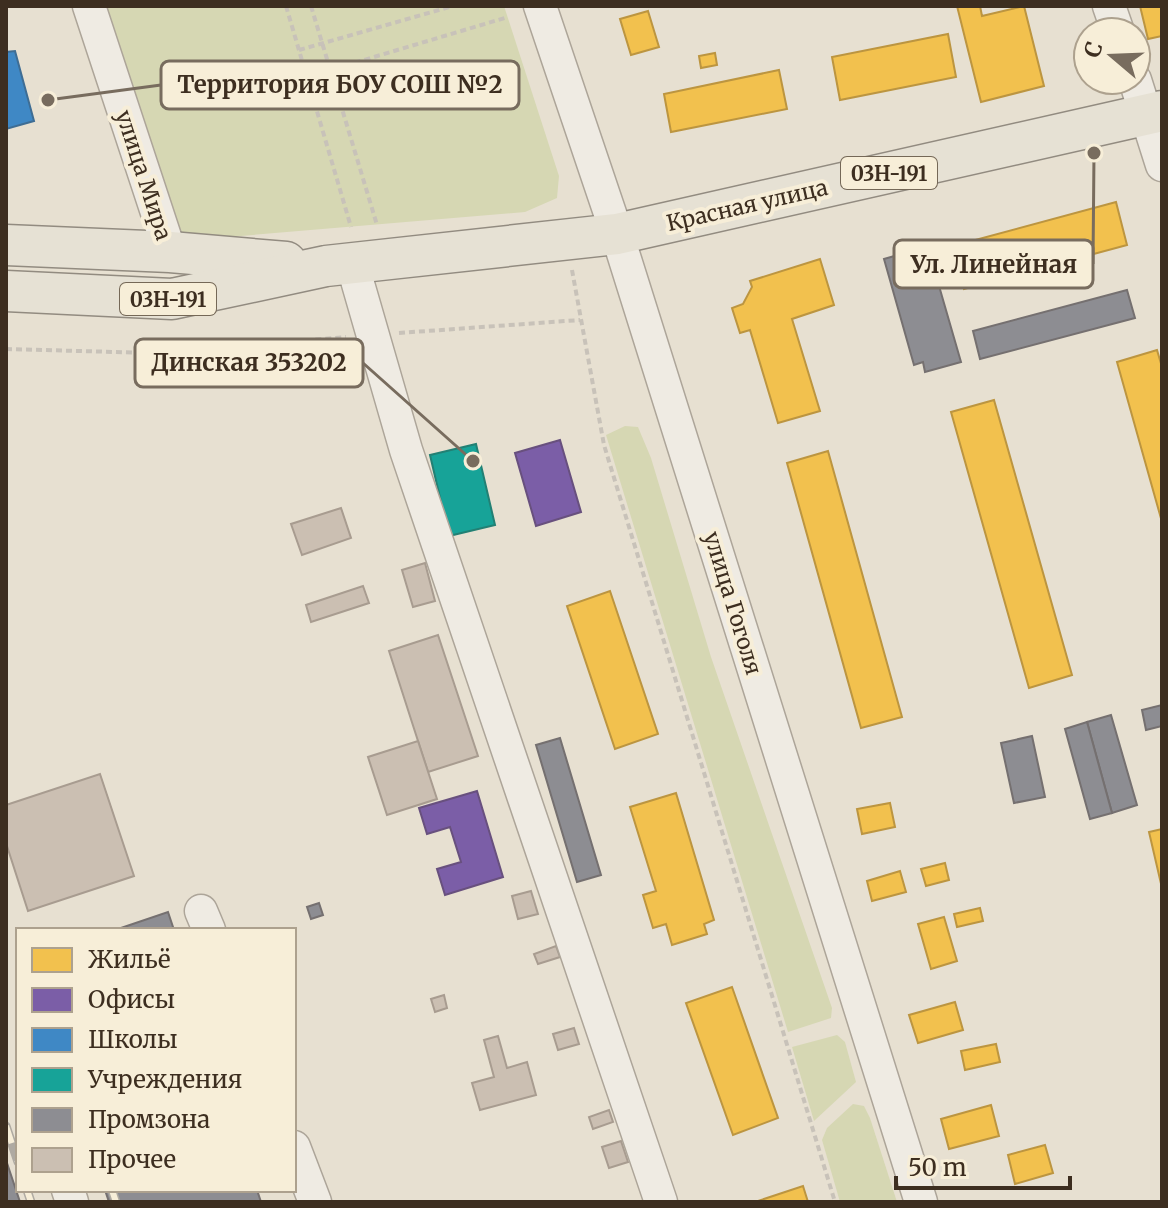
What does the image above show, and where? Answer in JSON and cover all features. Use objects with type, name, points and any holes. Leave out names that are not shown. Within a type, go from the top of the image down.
[{"type":"main road","name":"Красная улица","points":[[6,245],[170,252],[343,252],[566,240],[617,234],[1148,102]]},
{"type":"main road","name":"Красная улица","points":[[6,291],[172,299],[343,252]]},
{"type":"street","name":"улица Мира","points":[[89,6],[170,252]]},
{"type":"street","name":"улица Гоголя","points":[[540,6],[617,234],[921,1202]]},
{"type":"street","points":[[1148,102],[1162,165]]},
{"type":"street","points":[[343,252],[373,335],[406,450],[661,1202]]},
{"type":"street","points":[[296,1152],[315,1202]]},
{"type":"path","points":[[286,6],[307,77],[343,252]]},
{"type":"path","points":[[311,6],[377,225]]},
{"type":"path","points":[[299,50],[453,6]]},
{"type":"path","points":[[307,77],[508,17]]},
{"type":"path","points":[[566,240],[604,445],[835,1202]]},
{"type":"path","points":[[6,349],[153,353],[580,320]]},
{"type":"green space","points":[[101,6],[504,6],[559,176],[557,198],[525,212],[181,241]]},
{"type":"green space","points":[[625,426],[638,427],[651,458],[711,657],[832,1008],[831,1018],[788,1032],[606,435]]},
{"type":"green space","points":[[837,1035],[845,1042],[856,1082],[814,1121],[792,1047]]},
{"type":"green space","points":[[853,1104],[864,1106],[870,1118],[897,1202],[840,1202],[822,1140],[827,1128]]},
{"type":"building: Жильё","points":[[957,6],[980,6],[982,16],[1024,6],[1044,86],[981,102]]},
{"type":"building: Жильё","points":[[1140,6],[1162,6],[1162,36],[1152,38],[1152,16],[1142,16]]},
{"type":"building: Жильё","points":[[648,11],[659,47],[631,55],[620,19]]},
{"type":"building: Жильё","points":[[948,34],[956,77],[840,100],[832,57]]},
{"type":"building: Жильё","points":[[715,53],[717,65],[701,68],[699,56]]},
{"type":"building: Жильё","points":[[779,70],[787,109],[671,132],[664,94]]},
{"type":"building: Жильё","points":[[1116,202],[1127,245],[964,289],[953,246]]},
{"type":"building: Жильё","points":[[820,259],[834,305],[792,319],[820,411],[778,423],[750,330],[740,333],[732,308],[743,304],[752,287],[750,281]]},
{"type":"building: Жильё","points":[[1157,350],[1162,367],[1162,522],[1117,362]]},
{"type":"building: Жильё","points":[[994,400],[1072,675],[1029,688],[951,412]]},
{"type":"building: Жильё","points":[[828,451],[902,717],[861,728],[787,463]]},
{"type":"building: Жильё","points":[[610,591],[658,734],[615,749],[567,606]]},
{"type":"building: Жильё","points":[[676,793],[714,920],[704,924],[707,934],[672,945],[666,924],[653,928],[643,895],[656,891],[630,807]]},
{"type":"building: Жильё","points":[[890,803],[895,827],[862,834],[857,809]]},
{"type":"building: Жильё","points":[[1162,829],[1162,888],[1149,832]]},
{"type":"building: Жильё","points":[[945,863],[949,880],[926,886],[921,869]]},
{"type":"building: Жильё","points":[[900,871],[906,892],[872,901],[867,881]]},
{"type":"building: Жильё","points":[[980,908],[983,921],[957,927],[954,914]]},
{"type":"building: Жильё","points":[[944,917],[957,961],[931,969],[918,924]]},
{"type":"building: Жильё","points":[[732,987],[778,1118],[733,1135],[686,1003]]},
{"type":"building: Жильё","points":[[955,1002],[963,1030],[918,1043],[909,1015]]},
{"type":"building: Жильё","points":[[996,1044],[1000,1062],[965,1070],[961,1051]]},
{"type":"building: Жильё","points":[[991,1105],[999,1136],[949,1149],[941,1119]]},
{"type":"building: Жильё","points":[[1045,1145],[1053,1173],[1015,1184],[1008,1155]]},
{"type":"building: Жильё","points":[[803,1186],[808,1202],[755,1202]]},
{"type":"building: Офисы","points":[[560,440],[581,512],[536,526],[515,453]]},
{"type":"building: Офисы","points":[[477,791],[503,877],[445,895],[437,869],[461,862],[450,827],[427,834],[419,808]]},
{"type":"building: Школы","points":[[15,51],[34,121],[6,129],[6,52]]},
{"type":"building: Учреждения","points":[[476,444],[495,525],[449,536],[430,455]]},
{"type":"building: Промзона","points":[[915,250],[924,283],[937,279],[961,362],[925,372],[923,362],[914,365],[884,259]]},
{"type":"building: Промзона","points":[[1127,290],[1135,318],[980,359],[973,331]]},
{"type":"building: Промзона","points":[[1162,705],[1162,726],[1146,730],[1142,710]]},
{"type":"building: Промзона","points":[[1111,715],[1137,805],[1112,813],[1087,722]]},
{"type":"building: Промзона","points":[[1087,722],[1112,813],[1090,819],[1065,729]]},
{"type":"building: Промзона","points":[[1032,736],[1045,797],[1014,803],[1001,743]]},
{"type":"building: Промзона","points":[[560,738],[601,875],[577,882],[536,745]]},
{"type":"building: Промзона","points":[[319,903],[323,915],[311,919],[307,907]]},
{"type":"building: Промзона","points":[[168,912],[173,928],[121,928]]},
{"type":"building: Промзона","points":[[6,1160],[20,1202],[6,1202]]},
{"type":"building: Промзона","points":[[106,1192],[258,1192],[261,1202],[109,1202]]},
{"type":"building: Прочее","points":[[341,508],[351,538],[302,555],[291,524]]},
{"type":"building: Прочее","points":[[425,563],[435,601],[413,607],[402,570]]},
{"type":"building: Прочее","points":[[363,586],[369,603],[311,622],[306,605]]},
{"type":"building: Прочее","points":[[438,635],[478,756],[428,772],[389,651]]},
{"type":"building: Прочее","points":[[418,741],[437,799],[387,815],[368,757]]},
{"type":"building: Прочее","points":[[100,774],[134,876],[28,911],[6,843],[6,805]]},
{"type":"building: Прочее","points":[[531,891],[538,914],[518,919],[512,896]]},
{"type":"building: Прочее","points":[[556,946],[560,957],[538,964],[534,954]]},
{"type":"building: Прочее","points":[[444,995],[447,1008],[435,1012],[431,999]]},
{"type":"building: Прочее","points":[[574,1028],[579,1044],[558,1050],[553,1034]]},
{"type":"building: Прочее","points":[[498,1036],[507,1068],[527,1062],[536,1095],[480,1110],[472,1083],[494,1077],[484,1040]]},
{"type":"building: Прочее","points":[[609,1110],[613,1122],[593,1129],[589,1117]]},
{"type":"building: Прочее","points":[[621,1141],[628,1162],[609,1168],[602,1147]]},
{"type":"railway","points":[[6,1126],[16,1156]]},
{"type":"railway","points":[[28,1192],[31,1202]]},
{"type":"railway","points":[[113,1192],[116,1202]]},
{"type":"place","name":"Территория БОУ СОШ №2","points":[[48,100]]},
{"type":"place","name":"Ул. Линейная","points":[[1094,153]]},
{"type":"place","name":"Динская 353202","points":[[473,461]]}]
